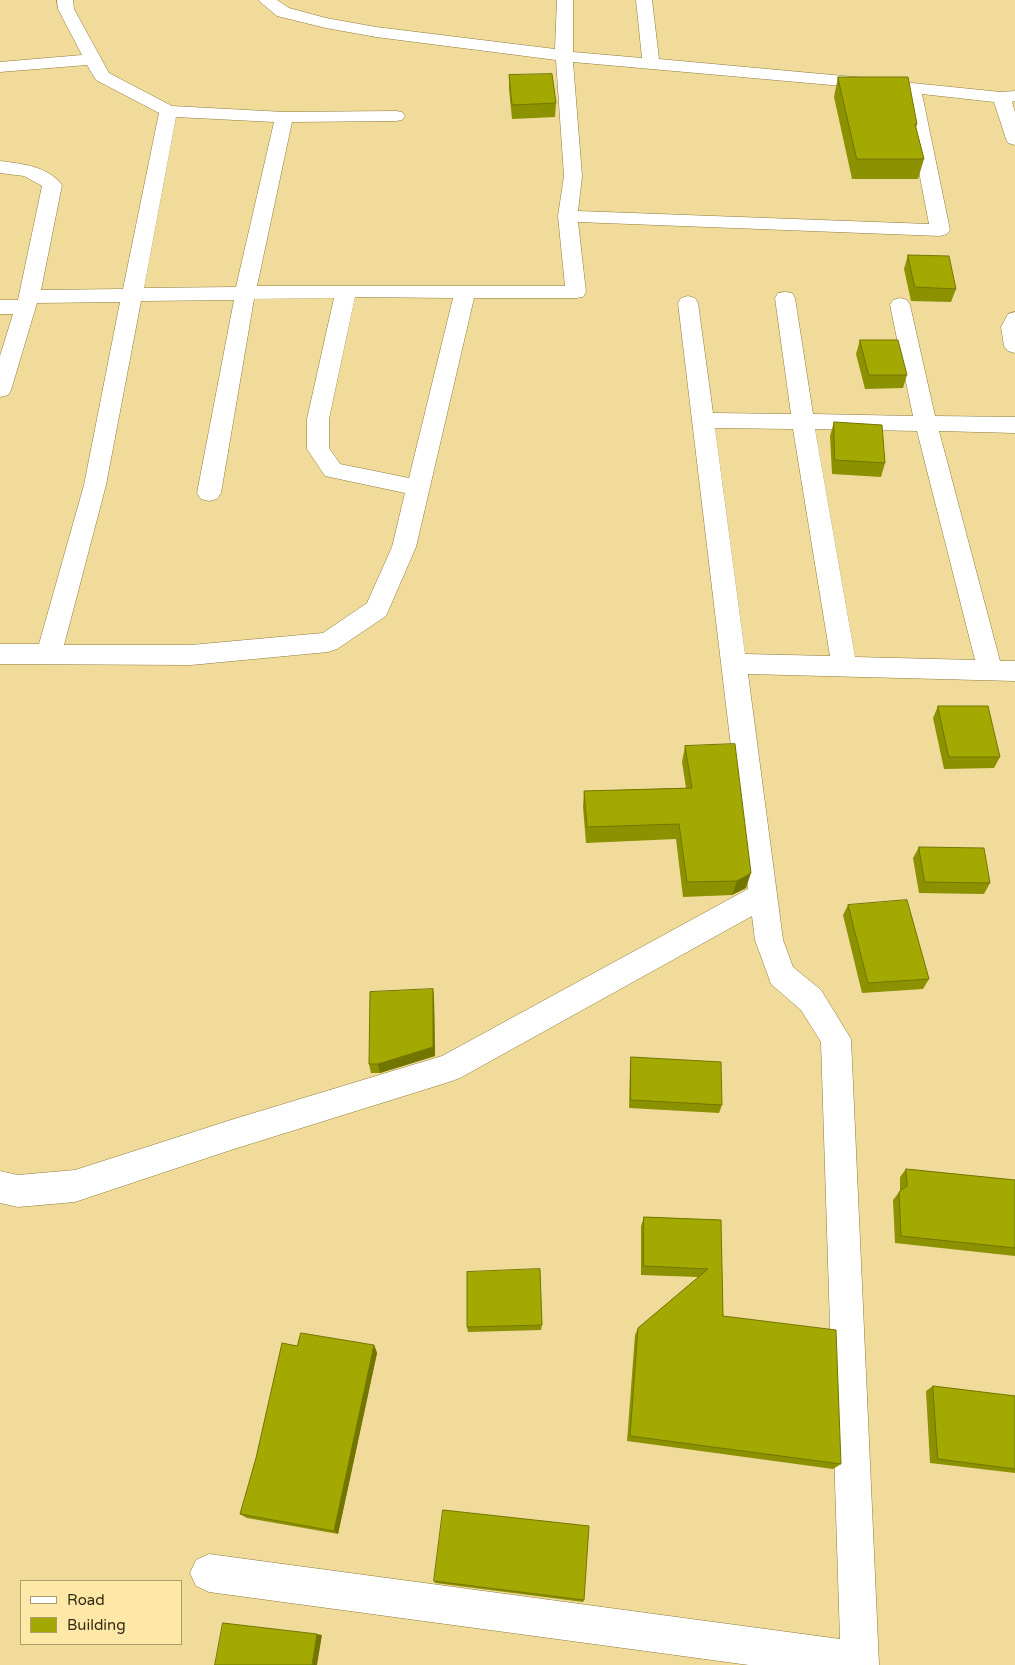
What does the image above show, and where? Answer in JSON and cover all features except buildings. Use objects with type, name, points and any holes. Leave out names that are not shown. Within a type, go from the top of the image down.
[{"type":"street","points":[[65,0],[66,9],[102,76],[168,111],[284,117],[396,116]]},
{"type":"street","points":[[266,0],[283,12],[376,32],[564,56],[1008,97],[1015,140]]},
{"type":"street","points":[[0,307],[27,302],[131,296],[346,290],[576,292],[568,216],[573,176],[564,56],[565,0]]},
{"type":"street","points":[[644,0],[651,64]]},
{"type":"street","points":[[0,67],[93,59]]},
{"type":"street","points":[[568,216],[940,230],[912,88]]},
{"type":"street","points":[[49,654],[95,485],[168,111]]},
{"type":"street","points":[[209,493],[245,294],[284,117]]},
{"type":"street","points":[[0,167],[31,172],[48,179],[52,185],[27,302],[1,383]]},
{"type":"street","points":[[346,290],[318,419],[318,449],[333,470],[418,488]]},
{"type":"street","points":[[0,654],[191,655],[328,642],[377,609],[404,547],[465,291]]},
{"type":"street","points":[[785,298],[803,422],[844,666]]},
{"type":"street","points":[[209,1572],[860,1663],[836,1039],[811,1000],[781,975],[769,940],[688,303]]},
{"type":"street","points":[[900,305],[926,424],[990,670]]},
{"type":"street","points":[[1015,319],[1011,327],[1015,346]]},
{"type":"street","points":[[703,420],[1015,425]]},
{"type":"street","points":[[734,664],[1015,671]]},
{"type":"street","points":[[0,1188],[18,1191],[76,1186],[234,1134],[450,1068],[763,895]]}]
